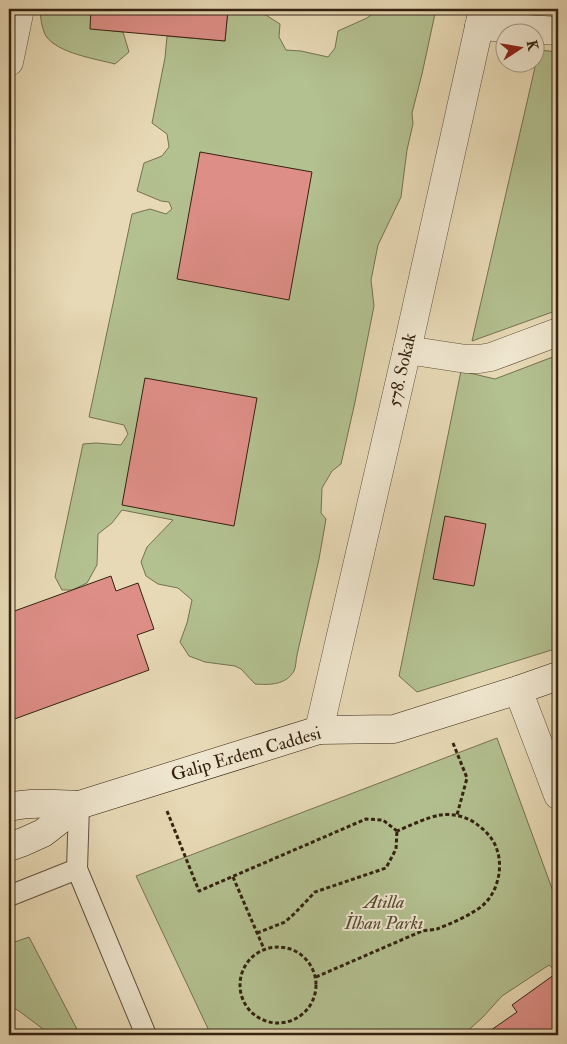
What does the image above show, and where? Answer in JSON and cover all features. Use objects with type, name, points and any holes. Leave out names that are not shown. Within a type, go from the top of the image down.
[{"type":"street","points":[[9,56],[20,9]]},
{"type":"street","points":[[481,17],[558,31]]},
{"type":"street","name":"578. Sokak","points":[[319,730],[407,350],[481,17]]},
{"type":"street","points":[[407,350],[479,359],[491,357],[558,332]]},
{"type":"street","name":"Galip Erdem Caddesi","points":[[79,805],[319,730],[394,729],[558,676]]},
{"type":"street","points":[[518,690],[558,795]]},
{"type":"street","points":[[9,807],[43,803],[79,805]]},
{"type":"street","points":[[9,847],[43,833],[79,805]]},
{"type":"lane","points":[[79,805],[78,870],[146,1035]]},
{"type":"lane","points":[[9,896],[78,870]]},
{"type":"path","points":[[442,714],[467,778],[457,815]]},
{"type":"path","points":[[155,781],[199,891],[366,820],[383,820],[397,831]]},
{"type":"path","points":[[316,977],[422,931],[436,929],[469,914],[483,905],[493,893],[499,878],[500,862],[496,847],[486,832],[473,821],[457,815],[440,815],[397,831]]},
{"type":"path","points":[[256,933],[285,922],[315,892],[386,868],[396,850],[397,831]]},
{"type":"path","points":[[233,877],[264,949]]},
{"type":"path","points":[[280,946],[297,950],[309,962],[316,977],[316,995],[308,1011],[293,1021],[275,1024],[259,1019],[246,1007],[240,990],[241,973],[249,958],[264,949],[280,946]]},
{"type":"green space","points":[[40,9],[84,9],[89,11],[107,30],[123,32],[129,52],[115,64],[59,47],[46,36]]},
{"type":"green space","points":[[228,9],[257,9],[280,24],[279,37],[286,50],[328,57],[335,48],[338,31],[367,18],[379,9],[436,9],[412,113],[413,124],[407,150],[401,197],[378,245],[371,280],[374,306],[341,464],[332,471],[322,488],[321,513],[326,519],[294,671],[291,676],[282,682],[266,684],[255,684],[241,669],[235,666],[205,662],[189,656],[180,642],[187,623],[192,600],[178,588],[158,584],[146,576],[141,562],[147,547],[173,520],[122,510],[112,523],[98,534],[97,565],[87,583],[72,590],[62,590],[55,577],[83,444],[121,445],[128,434],[124,425],[89,417],[132,214],[150,209],[166,214],[172,209],[169,202],[161,201],[137,191],[144,163],[162,156],[169,147],[167,134],[152,123],[165,58],[167,36],[225,41]]},
{"type":"green space","points":[[544,51],[558,52],[558,310],[472,341],[534,72],[544,72]]},
{"type":"green space","points":[[558,355],[558,648],[417,692],[399,676],[461,371],[495,379]]},
{"type":"green space","name":"Atilla İlhan Parkı","points":[[497,738],[558,905],[558,973],[549,965],[502,996],[463,1035],[211,1035],[136,876]]},
{"type":"green space","points":[[29,937],[80,1035],[51,1035],[9,1005],[9,944]]},
{"type":"building","points":[[91,9],[228,9],[225,41],[90,29]]},
{"type":"building","points":[[200,152],[312,172],[289,300],[177,279]]},
{"type":"building","points":[[145,378],[257,398],[234,526],[122,505]]},
{"type":"building","points":[[445,516],[486,524],[474,586],[433,579]]},
{"type":"building","points":[[111,576],[116,591],[138,583],[154,629],[137,635],[149,670],[9,721],[9,613]]},
{"type":"building","points":[[558,972],[558,1035],[484,1035],[517,1012],[512,1005]]}]
